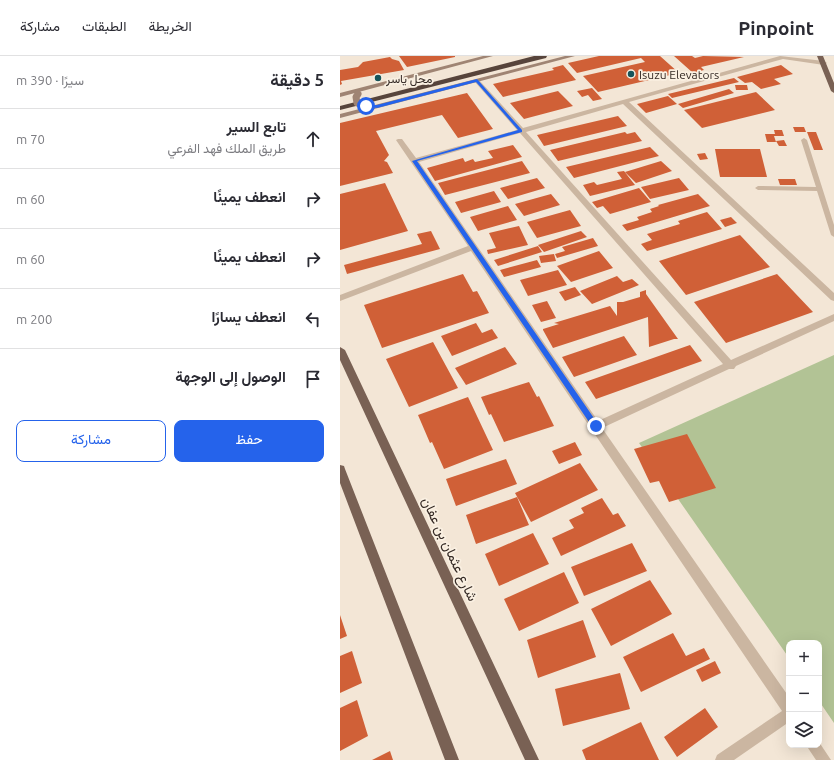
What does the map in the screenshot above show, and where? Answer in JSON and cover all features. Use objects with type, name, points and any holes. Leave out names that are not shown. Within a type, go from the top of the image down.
[{"type":"highway","points":[[340,102],[517,56]]},
{"type":"highway","points":[[340,108],[544,56]]},
{"type":"main road","points":[[340,95],[490,56]]},
{"type":"main road","points":[[340,116],[572,56]]},
{"type":"main road","points":[[820,56],[834,91]]},
{"type":"main road","points":[[366,88],[356,97],[358,102],[366,106],[377,106]]},
{"type":"main road","name":"شارع عثمان بن عفان","points":[[340,350],[532,760]]},
{"type":"main road","points":[[340,470],[452,760]]},
{"type":"street","points":[[414,161],[783,57],[824,63]]},
{"type":"street","points":[[477,81],[731,366]]},
{"type":"street","points":[[624,102],[834,298]]},
{"type":"street","points":[[400,140],[786,705]]},
{"type":"street","points":[[340,298],[473,247]]},
{"type":"street","points":[[596,426],[731,366],[834,317]]},
{"type":"street","points":[[722,760],[786,716]]},
{"type":"street","points":[[815,748],[824,760]]},
{"type":"lane","points":[[804,140],[834,235]]},
{"type":"lane","points":[[758,188],[820,190]]},
{"type":"green space","points":[[834,355],[834,723],[822,705],[822,640],[786,640],[786,654],[639,443]]},
{"type":"building","points":[[399,56],[455,56],[455,57],[407,67]]},
{"type":"building","name":"Isuzu Elevators","points":[[599,56],[660,56],[679,73],[598,92],[583,76],[645,62],[641,58],[577,73],[568,63]]},
{"type":"building","points":[[674,56],[692,56],[695,58],[703,56],[744,57],[701,67],[704,70],[693,73]]},
{"type":"building","points":[[390,57],[399,61],[404,70],[341,81],[342,84],[340,85],[340,70],[358,67],[363,62]]},
{"type":"building","points":[[563,65],[576,80],[503,97],[493,84],[554,70],[552,68]]},
{"type":"building","points":[[781,65],[793,74],[774,79],[781,84],[761,89],[752,82],[745,83],[737,77]]},
{"type":"building","points":[[734,78],[739,82],[672,98],[668,94]]},
{"type":"building","points":[[735,85],[747,85],[748,90],[736,90]]},
{"type":"building","points":[[592,88],[602,99],[593,101],[588,95],[582,97],[577,91]]},
{"type":"building","points":[[729,89],[734,93],[683,108],[678,104]]},
{"type":"building","points":[[558,91],[573,106],[524,119],[510,103]]},
{"type":"building","points":[[756,92],[775,110],[702,128],[684,110]]},
{"type":"building","points":[[467,93],[493,129],[458,138],[442,115],[376,131],[389,155],[384,161],[387,162],[393,173],[340,186],[340,123]]},
{"type":"building","points":[[668,96],[677,104],[646,113],[637,104]]},
{"type":"building","points":[[618,116],[627,126],[544,146],[537,135]]},
{"type":"building","points":[[793,127],[804,127],[806,132],[795,132]]},
{"type":"building","points":[[774,130],[782,130],[784,136],[774,136],[776,142],[767,142],[765,134],[775,134]]},
{"type":"building","points":[[625,132],[627,134],[635,132],[642,141],[558,161],[550,150]]},
{"type":"building","points":[[807,132],[816,132],[823,150],[814,150]]},
{"type":"building","points":[[784,140],[787,146],[779,146],[776,141]]},
{"type":"building","points":[[513,145],[522,157],[435,181],[427,168],[463,158],[465,162],[473,159],[475,162],[493,158],[488,151]]},
{"type":"building","points":[[650,147],[659,156],[574,178],[566,167]]},
{"type":"building","points":[[715,149],[760,149],[767,177],[720,177]]},
{"type":"building","points":[[705,153],[708,159],[700,160],[697,154]]},
{"type":"building","points":[[522,161],[530,173],[445,195],[438,183]]},
{"type":"building","points":[[661,161],[672,171],[636,183],[625,172]]},
{"type":"building","points":[[624,171],[635,185],[590,196],[583,185],[594,182],[597,185],[622,179],[617,172]]},
{"type":"building","points":[[537,178],[545,188],[508,199],[500,188]]},
{"type":"building","points":[[679,178],[689,190],[650,199],[641,187]]},
{"type":"building","points":[[778,179],[795,179],[797,185],[780,185]]},
{"type":"building","points":[[385,183],[408,231],[340,250],[340,194]]},
{"type":"building","points":[[639,188],[651,202],[610,214],[603,206],[597,208],[592,202]]},
{"type":"building","points":[[494,191],[501,202],[461,213],[455,202]]},
{"type":"building","points":[[551,194],[560,205],[524,216],[515,204]]},
{"type":"building","points":[[698,194],[710,206],[627,231],[622,225],[639,220],[637,217],[652,212],[650,209],[659,206],[658,205]]},
{"type":"building","points":[[508,206],[517,220],[478,231],[470,217]]},
{"type":"building","points":[[570,210],[581,226],[537,238],[527,222]]},
{"type":"building","points":[[707,212],[722,229],[647,251],[641,244],[652,240],[647,234],[680,224],[678,221]]},
{"type":"building","points":[[731,217],[737,223],[725,227],[720,220]]},
{"type":"building","points":[[519,226],[528,245],[488,254],[487,250],[496,248],[489,233]]},
{"type":"building","points":[[431,231],[440,249],[347,274],[344,265],[422,244],[417,234]]},
{"type":"building","points":[[581,231],[587,237],[544,252],[538,245]]},
{"type":"building","points":[[740,235],[770,267],[686,295],[659,261]]},
{"type":"building","points":[[593,238],[598,246],[557,258],[555,254],[565,251],[562,247]]},
{"type":"building","points":[[538,246],[542,252],[498,266],[494,260]]},
{"type":"building","points":[[599,251],[613,268],[571,282],[557,266]]},
{"type":"building","points":[[554,254],[556,261],[541,263],[539,256]]},
{"type":"building","points":[[537,260],[541,267],[504,277],[500,270]]},
{"type":"building","points":[[558,270],[567,285],[528,296],[520,280]]},
{"type":"building","points":[[463,274],[473,292],[477,291],[489,313],[382,348],[364,305]]},
{"type":"building","points":[[777,274],[813,312],[726,343],[694,302]]},
{"type":"building","points":[[617,276],[623,282],[632,279],[639,285],[592,304],[580,291]]},
{"type":"building","points":[[575,287],[581,295],[565,301],[559,292]]},
{"type":"building","points":[[646,290],[646,294],[678,339],[649,347],[648,317],[553,348],[543,330],[559,324],[554,323],[610,306],[617,316],[617,302],[623,302],[640,297],[640,292]]},
{"type":"building","points":[[547,301],[556,318],[541,322],[532,305]]},
{"type":"building","points":[[476,323],[482,333],[492,329],[498,338],[452,356],[441,336]]},
{"type":"building","points":[[624,336],[637,355],[574,377],[562,357]]},
{"type":"building","points":[[433,342],[458,388],[409,407],[386,359]]},
{"type":"building","points":[[690,345],[702,361],[596,399],[585,382]]},
{"type":"building","points":[[505,347],[517,364],[466,385],[455,368]]},
{"type":"building","points":[[529,382],[537,397],[539,396],[554,426],[504,442],[481,397]]},
{"type":"building","points":[[468,397],[493,450],[444,469],[432,442],[430,443],[418,415]]},
{"type":"building","points":[[687,434],[716,488],[669,502],[659,481],[650,483],[634,449]]},
{"type":"building","points":[[575,442],[582,455],[559,464],[552,451]]},
{"type":"building","points":[[506,459],[517,484],[456,506],[446,479]]},
{"type":"building","points":[[580,463],[598,490],[531,522],[515,493]]},
{"type":"building","points":[[517,497],[529,525],[476,544],[466,515]]},
{"type":"building","points":[[602,498],[613,515],[618,513],[626,526],[561,556],[552,538],[574,528],[569,520],[584,513],[581,508]]},
{"type":"building","points":[[533,533],[549,564],[499,586],[485,554]]},
{"type":"building","points":[[632,543],[647,571],[584,596],[571,567]]},
{"type":"building","points":[[564,572],[579,603],[519,631],[504,599]]},
{"type":"building","points":[[650,580],[672,614],[611,646],[591,609]]},
{"type":"building","points":[[340,615],[347,636],[340,639]]},
{"type":"building","points":[[583,620],[596,657],[538,678],[527,640]]},
{"type":"building","points":[[673,633],[686,656],[704,648],[710,659],[641,692],[623,657]]},
{"type":"building","points":[[352,651],[362,683],[340,693],[340,656]]},
{"type":"building","points":[[715,661],[721,673],[702,682],[696,670]]},
{"type":"building","points":[[620,673],[630,709],[563,726],[555,689]]},
{"type":"building","points":[[357,700],[368,736],[340,751],[340,708]]},
{"type":"building","points":[[705,708],[718,727],[677,757],[664,737]]},
{"type":"building","points":[[641,722],[659,760],[586,760],[582,750]]},
{"type":"building","points":[[390,751],[393,760],[372,760]]},
{"type":"place","name":"Isuzu Elevators","points":[[631,74]]},
{"type":"place","name":"محل ياسر","points":[[378,78]]},
{"type":"route","points":[[366,106],[377,106],[477,81],[521,131],[414,161],[596,426]]}]
